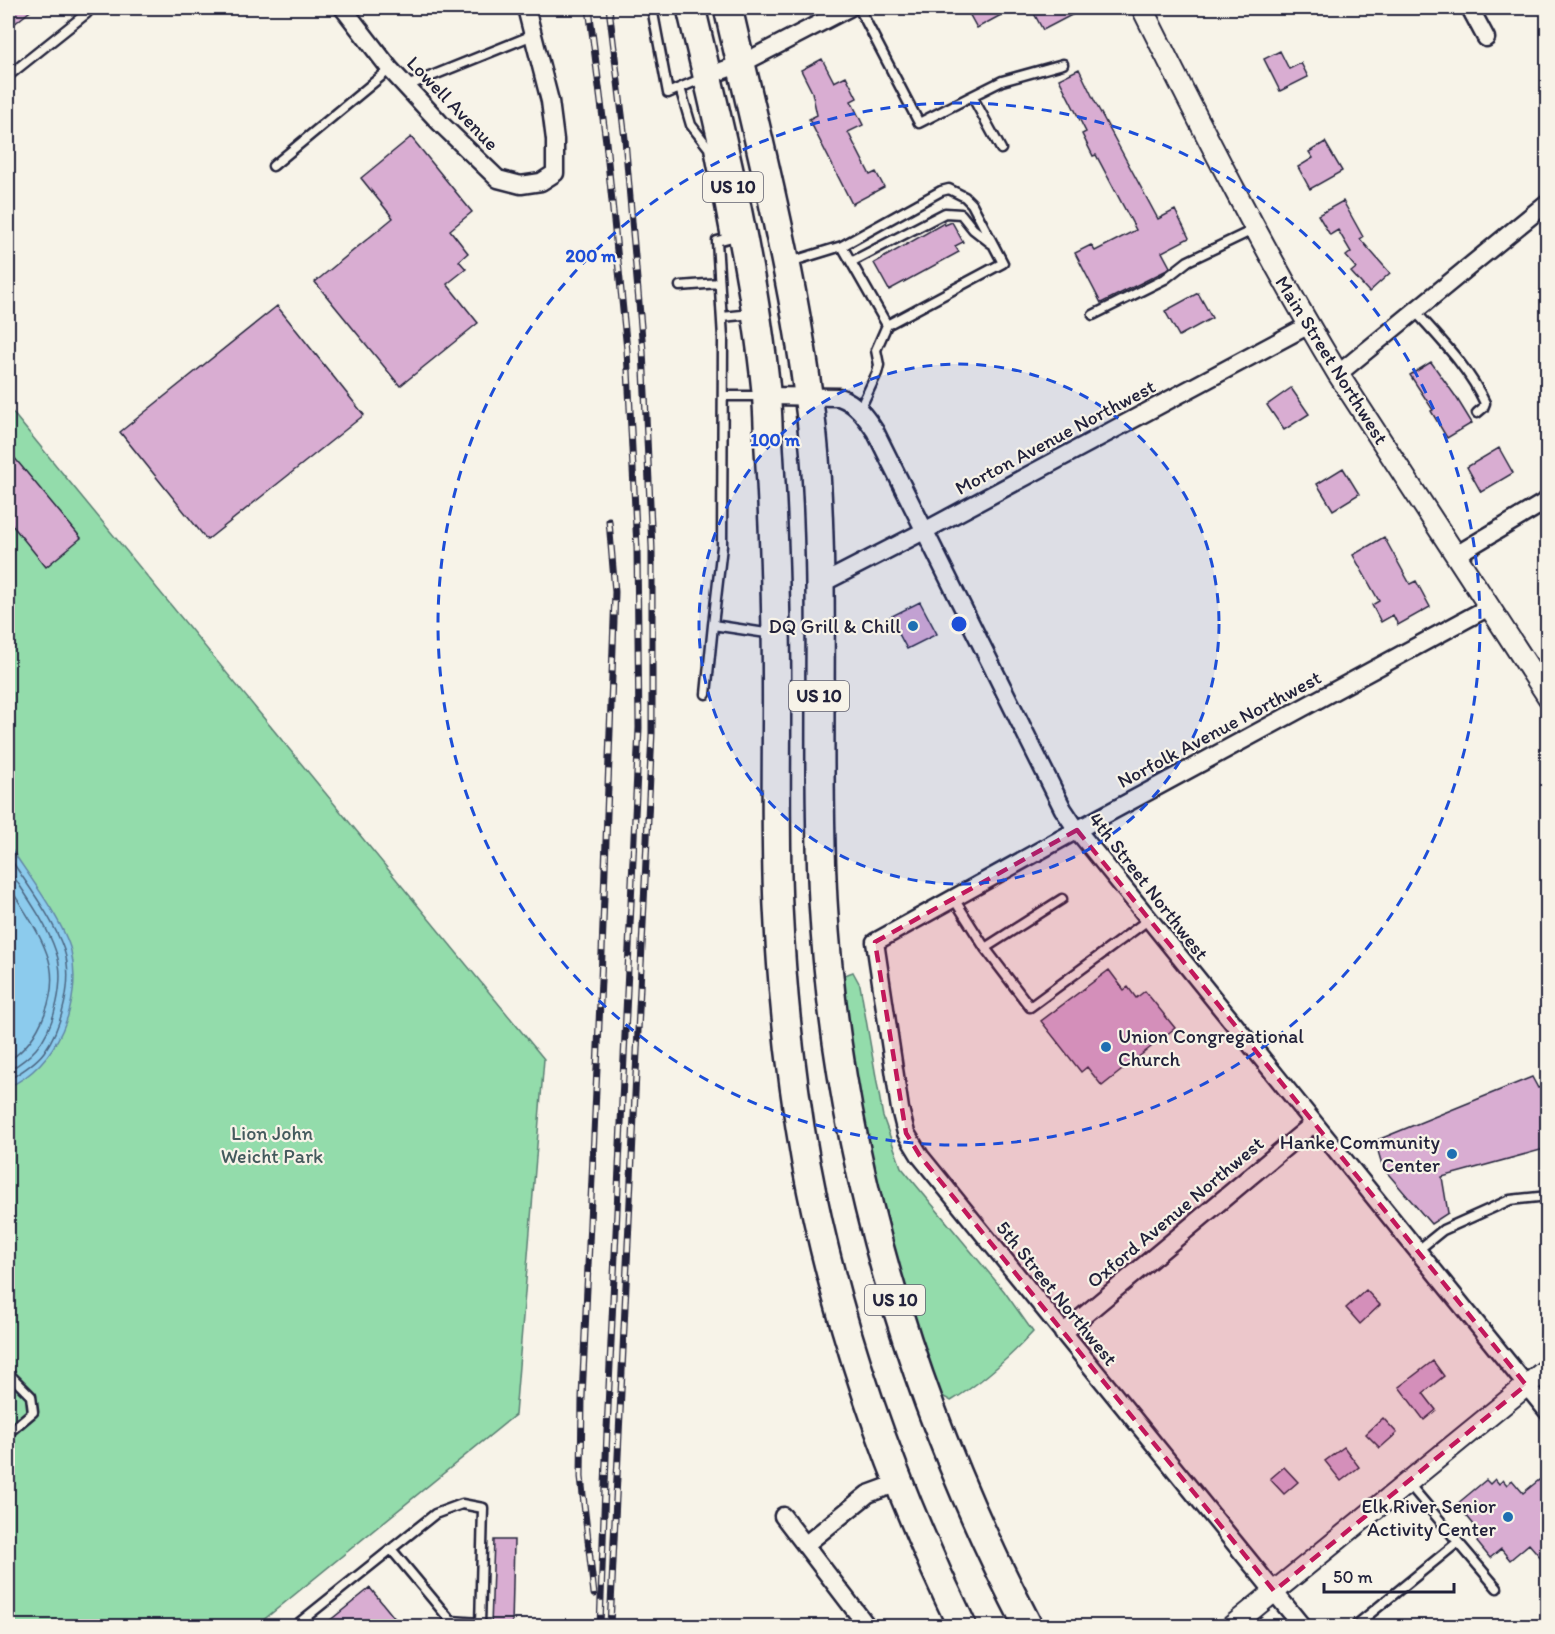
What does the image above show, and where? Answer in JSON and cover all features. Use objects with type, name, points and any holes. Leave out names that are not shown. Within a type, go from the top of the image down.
[{"type":"highway","name":"US 10","points":[[691,8],[726,152],[734,236],[756,313],[766,396],[773,500],[776,634],[775,809],[778,906],[786,1015],[806,1163],[831,1271],[862,1378],[898,1483],[962,1626]]},
{"type":"highway","name":"US 10","points":[[728,8],[787,263],[809,398],[817,494],[824,904],[832,1009],[861,1175],[904,1332],[923,1388],[959,1483],[1028,1626]]},
{"type":"street","name":"Lowell Avenue","points":[[343,8],[390,69],[440,123],[498,179],[521,185],[541,182],[555,172],[555,140],[550,101],[533,34]]},
{"type":"street","points":[[526,8],[533,34]]},
{"type":"street","points":[[707,76],[741,64],[826,13],[849,8]]},
{"type":"street","name":"Main Street Northwest","points":[[1142,8],[1255,229],[1309,325],[1338,374],[1548,697]]},
{"type":"street","points":[[1470,8],[1486,38]]},
{"type":"street","points":[[1338,374],[1548,202]]},
{"type":"street","name":"Morton Avenue Northwest","points":[[819,585],[1309,325]]},
{"type":"street","points":[[766,396],[839,397],[860,409]]},
{"type":"street","name":"4th Street Northwest","points":[[860,409],[875,431],[1063,809],[1077,830],[1548,1412]]},
{"type":"street","points":[[1456,555],[1548,500]]},
{"type":"street","name":"Norfolk Avenue Northwest","points":[[875,942],[1489,607]]},
{"type":"street","name":"5th Street Northwest","points":[[875,942],[900,1110],[906,1133],[920,1156],[1302,1626]]},
{"type":"street","name":"Oxford Avenue Northwest","points":[[1063,1333],[1313,1124]]},
{"type":"street","points":[[1232,1626],[1548,1368]]},
{"type":"street","points":[[805,1545],[868,1494],[898,1483]]},
{"type":"street","points":[[783,1516],[867,1626]]},
{"type":"lane","points":[[8,76],[87,13],[83,8]]},
{"type":"lane","points":[[651,8],[668,93],[707,76]]},
{"type":"lane","points":[[859,8],[919,123],[1002,81],[1063,64]]},
{"type":"lane","points":[[406,86],[533,34]]},
{"type":"lane","points":[[273,166],[390,69]]},
{"type":"lane","points":[[680,88],[691,125],[709,148],[734,236],[717,241],[722,317],[722,546],[706,693]]},
{"type":"lane","points":[[972,96],[1001,149]]},
{"type":"lane","points":[[787,263],[842,246],[940,191],[949,189],[972,204],[1003,263],[887,325],[876,350],[879,365],[877,373],[860,409]]},
{"type":"lane","points":[[851,262],[945,213],[961,214],[973,229],[993,245]]},
{"type":"lane","points":[[1093,315],[1165,279],[1188,261],[1255,229]]},
{"type":"lane","points":[[842,246],[887,325]]},
{"type":"lane","points":[[680,286],[719,283]]},
{"type":"lane","points":[[1415,311],[1451,352],[1478,388],[1485,403],[1483,408],[1477,412]]},
{"type":"lane","points":[[722,317],[756,313]]},
{"type":"lane","points":[[723,396],[766,396]]},
{"type":"lane","points":[[713,625],[776,634]]},
{"type":"lane","points":[[954,899],[985,948],[1030,1007],[1148,920]]},
{"type":"lane","points":[[985,948],[1062,899]]},
{"type":"lane","points":[[1417,1251],[1443,1230],[1510,1200],[1548,1196]]},
{"type":"lane","points":[[8,1373],[31,1396],[33,1412],[8,1433]]},
{"type":"lane","points":[[1408,1482],[1497,1588]]},
{"type":"lane","points":[[295,1626],[391,1549],[435,1514],[462,1504],[483,1508],[480,1625],[451,1621],[391,1549]]},
{"type":"lane","points":[[1355,1626],[1458,1542]]},
{"type":"highlighted area","points":[[1077,830],[1526,1385],[1274,1591],[920,1156],[906,1133],[875,942]]},
{"type":"green space","name":"Lion John Weicht Park","points":[[8,407],[544,1059],[515,1415],[256,1626],[8,1626]]},
{"type":"green space","points":[[853,972],[860,985],[883,1117],[901,1167],[1004,1291],[1033,1332],[994,1370],[951,1401],[937,1393],[918,1347],[873,1178],[857,1088],[842,976]]},
{"type":"water","points":[[8,844],[60,925],[71,951],[74,971],[69,1011],[53,1048],[25,1077],[8,1087]]},
{"type":"building","points":[[8,8],[34,8],[8,29]]},
{"type":"building","points":[[966,8],[1014,8],[977,28]]},
{"type":"building","points":[[1031,8],[1085,8],[1043,30]]},
{"type":"building","points":[[1280,51],[1289,69],[1301,63],[1308,77],[1280,91],[1264,59]]},
{"type":"building","points":[[822,59],[834,82],[846,76],[857,98],[851,101],[863,125],[848,132],[870,175],[876,172],[884,187],[852,204],[809,119],[817,115],[812,92],[801,70]]},
{"type":"building","points":[[1079,69],[1158,219],[1175,210],[1189,238],[1162,252],[1170,267],[1165,271],[1101,303],[1075,253],[1091,245],[1095,251],[1136,230],[1096,155],[1093,156],[1082,134],[1086,132],[1059,79]]},
{"type":"building","points":[[411,137],[472,212],[450,230],[468,253],[459,261],[466,269],[447,284],[478,323],[400,386],[315,282],[393,218],[361,178]]},
{"type":"building","points":[[1325,142],[1342,171],[1310,189],[1298,167],[1313,158],[1309,152]]},
{"type":"building","points":[[1343,201],[1363,237],[1360,239],[1390,273],[1369,292],[1351,272],[1356,268],[1346,256],[1351,252],[1338,230],[1330,235],[1318,215]]},
{"type":"building","points":[[952,222],[963,242],[955,246],[959,252],[889,290],[874,263],[944,223],[945,225]]},
{"type":"building","points":[[1198,293],[1212,318],[1179,336],[1165,311]]},
{"type":"building","points":[[277,306],[364,415],[207,540],[120,432]]},
{"type":"building","points":[[1431,362],[1472,423],[1447,438],[1431,411],[1433,410],[1410,375]]},
{"type":"building","points":[[1291,388],[1309,414],[1284,430],[1267,405]]},
{"type":"building","points":[[1499,448],[1513,473],[1481,492],[1467,467]]},
{"type":"building","points":[[8,450],[81,538],[46,567],[8,520]]},
{"type":"building","points":[[1343,468],[1359,494],[1333,510],[1317,484]]},
{"type":"building","points":[[1384,537],[1410,584],[1416,581],[1430,607],[1398,625],[1393,615],[1381,622],[1372,605],[1379,601],[1353,555]]},
{"type":"building","name":"DQ Grill & Chill","points":[[920,602],[937,634],[907,649],[890,617]]},
{"type":"building","name":"Union Congregational Church","points":[[1109,970],[1124,990],[1128,987],[1136,998],[1145,991],[1175,1028],[1102,1086],[1087,1067],[1081,1072],[1041,1021]]},
{"type":"building","name":"Hanke Community Center","points":[[1532,1077],[1538,1088],[1548,1084],[1548,1148],[1442,1177],[1448,1213],[1431,1224],[1383,1168],[1375,1141]]},
{"type":"building","points":[[1366,1290],[1380,1305],[1360,1324],[1346,1308]]},
{"type":"building","points":[[1433,1361],[1444,1376],[1423,1393],[1436,1410],[1424,1420],[1399,1387]]},
{"type":"building","points":[[1383,1418],[1397,1433],[1380,1448],[1366,1434]]},
{"type":"building","points":[[1344,1447],[1359,1467],[1341,1481],[1325,1461]]},
{"type":"building","points":[[1284,1467],[1298,1482],[1284,1494],[1270,1479]]},
{"type":"building","name":"Elk River Senior Activity Center","points":[[1495,1479],[1499,1484],[1503,1480],[1507,1485],[1512,1480],[1523,1493],[1539,1480],[1548,1490],[1548,1566],[1529,1544],[1510,1560],[1501,1549],[1490,1558],[1477,1542],[1479,1531],[1457,1504],[1486,1480],[1490,1484]]},
{"type":"building","points":[[494,1540],[514,1540],[512,1626],[491,1626]]},
{"type":"building","points":[[370,1588],[401,1626],[323,1626]]},
{"type":"railway","points":[[589,8],[606,142],[627,350],[637,548],[639,728],[600,1626]]},
{"type":"railway","points":[[609,8],[625,139],[643,350],[652,548],[652,733],[610,1626]]},
{"type":"railway","points":[[594,1594],[581,1477],[582,1398],[601,980],[615,592],[609,521]]},
{"type":"place","name":"DQ Grill & Chill","points":[[913,626]]},
{"type":"place","name":"Union Congregational Church","points":[[1106,1047]]},
{"type":"place","name":"Hanke Community Center","points":[[1452,1154]]},
{"type":"place","name":"Elk River Senior Activity Center","points":[[1508,1517]]}]
